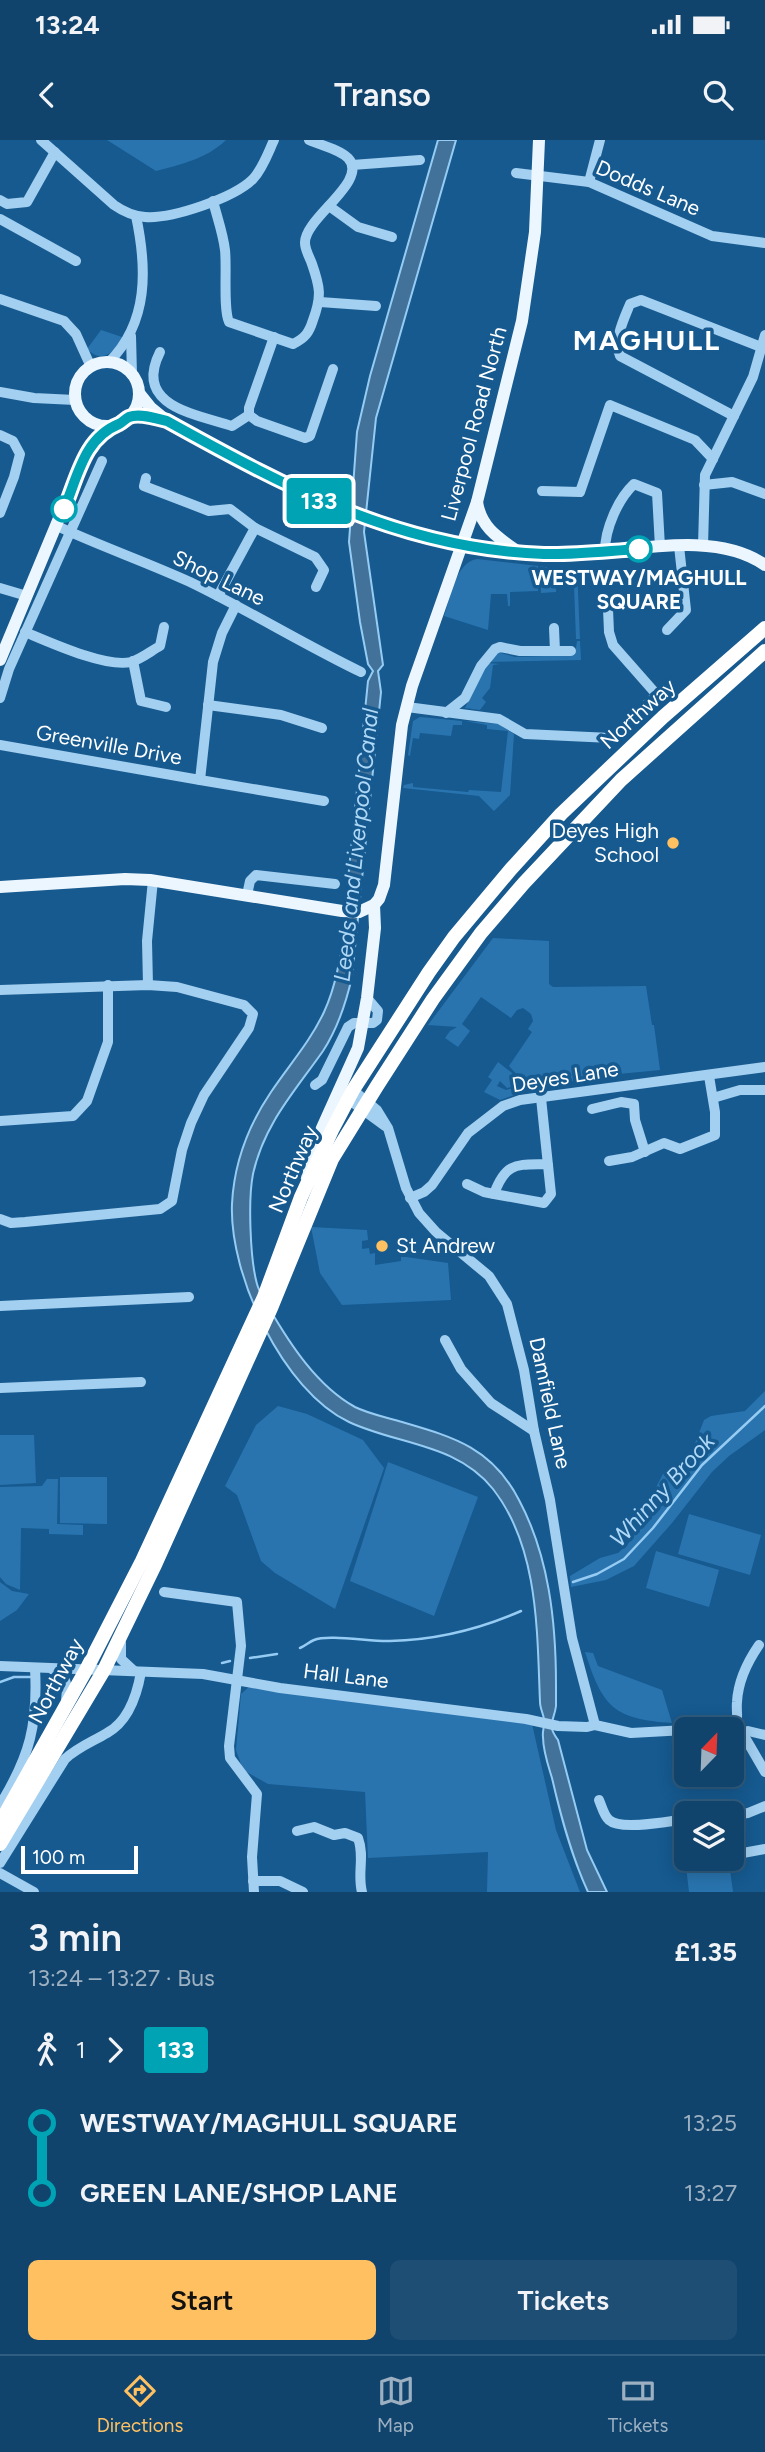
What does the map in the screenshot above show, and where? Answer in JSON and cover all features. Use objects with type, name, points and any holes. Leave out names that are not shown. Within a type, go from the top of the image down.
[{"type":"highway","name":"Northway","points":[[0,1843],[104,1670],[123,1632],[357,1100],[429,972],[510,869],[561,814],[653,726],[765,628]]},
{"type":"highway","name":"Northway","points":[[267,1303],[301,1197],[332,1130],[481,933],[621,780],[765,651]]},
{"type":"highway","name":"Northway","points":[[0,1823],[86,1670],[257,1326]]},
{"type":"main road","name":"Liverpool Road North","points":[[301,1197],[308,1165],[322,1128],[358,1048],[375,928],[374,905],[384,885],[402,728],[412,686],[477,502],[522,321],[531,270],[539,140]]},
{"type":"main road","points":[[87,451],[88,429],[85,417],[75,400],[77,383],[80,376],[91,367],[109,362],[120,365],[132,375],[139,393],[151,408],[167,421],[277,482],[335,508],[377,522],[434,539],[520,552],[564,554],[703,545],[732,550],[765,565]]},
{"type":"main road","points":[[85,417],[96,424],[120,424],[137,406],[139,393]]},
{"type":"main road","points":[[129,417],[148,416],[167,421]]},
{"type":"main road","points":[[0,660],[87,451],[110,426]]},
{"type":"main road","points":[[477,502],[486,528],[520,552]]},
{"type":"main road","points":[[0,887],[125,879],[153,880],[342,911],[359,912],[374,905]]},
{"type":"street","points":[[41,140],[114,205],[136,216],[160,216],[236,191],[253,179],[260,170],[274,140]]},
{"type":"street","points":[[212,201],[225,246],[225,314],[229,322],[293,344],[302,340],[309,333],[320,302],[318,282],[305,244],[312,224],[345,187],[352,165],[347,157],[309,140]]},
{"type":"street","points":[[589,182],[600,140]]},
{"type":"street","points":[[55,152],[27,202],[3,202],[0,219],[76,261]]},
{"type":"street","points":[[352,165],[419,160]]},
{"type":"street","name":"Dodds Lane","points":[[516,173],[589,182],[712,236],[765,243]]},
{"type":"street","points":[[329,206],[358,227],[392,237]]},
{"type":"street","points":[[109,362],[131,332],[139,309],[144,280],[136,216]]},
{"type":"street","points":[[0,299],[64,321],[76,334],[91,367]]},
{"type":"street","points":[[734,416],[620,356],[617,347],[625,316],[630,304],[641,300],[761,347]]},
{"type":"street","points":[[320,302],[376,306]]},
{"type":"street","points":[[131,332],[132,375]]},
{"type":"street","points":[[703,545],[705,475],[752,377],[765,335]]},
{"type":"street","points":[[249,415],[249,408],[274,337]]},
{"type":"street","points":[[159,352],[153,365],[152,376],[158,394],[170,406],[232,426],[249,415]]},
{"type":"street","points":[[249,415],[257,421],[305,438],[310,436],[334,369]]},
{"type":"street","points":[[752,377],[765,380]]},
{"type":"street","points":[[0,392],[34,398],[75,400]]},
{"type":"street","points":[[542,491],[580,492],[610,405],[695,440],[713,459]]},
{"type":"street","points":[[0,435],[13,441],[20,454],[15,477],[0,513]]},
{"type":"street","points":[[0,698],[9,669],[102,461]]},
{"type":"street","points":[[146,478],[144,486],[209,511],[230,509],[255,528],[314,557],[324,570],[316,587]]},
{"type":"street","points":[[704,485],[732,482],[765,494]]},
{"type":"street","points":[[605,551],[605,540],[623,495],[634,484],[657,493],[660,547]]},
{"type":"street","name":"Shop Lane","points":[[57,526],[218,596],[361,672]]},
{"type":"street","points":[[218,596],[255,528]]},
{"type":"street","points":[[667,630],[686,610],[679,546]]},
{"type":"street","points":[[0,587],[27,596]]},
{"type":"street","name":"Greenville Drive","points":[[0,745],[200,780],[213,662],[217,646],[236,605]]},
{"type":"street","points":[[407,707],[499,719],[525,734],[611,738],[657,695],[613,645],[609,632],[608,609]]},
{"type":"street","points":[[25,632],[91,656],[122,663],[133,661],[160,646],[164,626]]},
{"type":"street","points":[[554,628],[555,651]]},
{"type":"street","points":[[446,713],[466,698],[481,666],[495,649],[571,650]]},
{"type":"street","points":[[133,661],[141,702],[166,707]]},
{"type":"street","points":[[208,705],[281,715],[322,727]]},
{"type":"street","points":[[200,780],[311,796],[324,801]]},
{"type":"street","points":[[247,895],[250,881],[256,875],[335,884]]},
{"type":"street","points":[[148,985],[147,942],[153,880]]},
{"type":"street","points":[[0,1121],[74,1116],[81,1109],[87,1101],[108,1042],[108,985]]},
{"type":"street","points":[[0,990],[108,985],[177,987],[244,1005],[253,1014],[249,1028],[204,1095],[191,1124],[182,1150],[172,1201],[160,1209],[11,1223],[0,1219]]},
{"type":"street","points":[[315,1085],[322,1080],[348,1027],[362,1022]]},
{"type":"street","name":"Deyes Lane","points":[[410,1198],[432,1185],[468,1133],[489,1115],[511,1103],[765,1067]]},
{"type":"street","points":[[609,1161],[632,1157],[664,1143],[680,1149],[715,1135],[709,1076]]},
{"type":"street","points":[[713,1098],[740,1090],[765,1090]]},
{"type":"street","points":[[467,1184],[484,1192],[544,1203],[551,1194],[541,1098]]},
{"type":"street","name":"Damfield Lane","points":[[357,1100],[388,1128],[410,1198],[419,1213],[436,1232],[489,1276],[507,1304],[524,1370],[534,1431],[550,1500],[572,1638],[595,1725]]},
{"type":"street","points":[[592,1109],[621,1102],[634,1104],[635,1120],[645,1152]]},
{"type":"street","points":[[494,1194],[500,1176],[508,1170],[518,1165],[548,1164]]},
{"type":"street","points":[[0,1306],[189,1297]]},
{"type":"street","points":[[445,1340],[461,1369],[491,1403],[534,1431]]},
{"type":"street","points":[[0,1388],[141,1382]]},
{"type":"street","points":[[164,1592],[237,1602],[241,1646],[229,1746],[230,1758],[257,1794],[252,1857],[254,1886],[280,1881],[303,1892]]},
{"type":"street","points":[[0,1863],[65,1759],[79,1746],[110,1732],[126,1715],[138,1690],[138,1672],[125,1664],[120,1656],[123,1632]]},
{"type":"street","points":[[738,1717],[740,1686],[748,1663],[762,1645]]},
{"type":"street","name":"Hall Lane","points":[[0,1666],[203,1674],[280,1688],[526,1718],[558,1726],[595,1725],[631,1732],[674,1730]]},
{"type":"street","name":"Northway","points":[[0,1805],[30,1740],[36,1702],[35,1668]]},
{"type":"street","points":[[49,1669],[62,1675],[66,1681],[64,1711]]},
{"type":"street","points":[[744,1731],[765,1735]]},
{"type":"street","points":[[744,1739],[765,1772]]},
{"type":"street","points":[[599,1800],[606,1819],[614,1824],[674,1820]]},
{"type":"street","points":[[744,1814],[765,1807]]},
{"type":"street","points":[[297,1830],[314,1827],[334,1835],[345,1833],[358,1838],[363,1851],[359,1880],[362,1892]]},
{"type":"street","points":[[744,1853],[765,1849]]},
{"type":"street","points":[[0,1873],[34,1892]]},
{"type":"shaded area","points":[[107,140],[226,140],[202,156],[156,171]]},
{"type":"shaded area","points":[[101,330],[125,338],[108,354],[98,356],[87,349]]},
{"type":"shaded area","points":[[477,559],[538,566],[538,591],[510,592],[510,606],[507,594],[491,594],[488,630],[444,616],[459,574],[470,562]]},
{"type":"shaded area","points":[[540,566],[558,569],[577,567],[580,639],[576,639],[574,586],[556,586],[556,592],[541,593]]},
{"type":"shaded area","points":[[577,641],[580,641],[581,660],[488,662],[497,652],[515,657],[575,655]]},
{"type":"shaded area","points":[[487,663],[500,664],[493,665],[490,688],[482,698],[486,702],[480,710],[465,708]]},
{"type":"shaded area","points":[[420,717],[462,721],[462,725],[453,725],[451,736],[420,733],[419,739],[413,738],[410,756],[413,721]]},
{"type":"shaded area","points":[[465,721],[499,724],[514,734],[510,795],[494,811],[479,796],[403,788],[404,785],[413,783],[413,787],[501,792],[508,731],[487,729],[487,725]]},
{"type":"shaded area","points":[[493,938],[549,941],[549,984],[553,987],[646,986],[660,1070],[619,1074],[603,1072],[587,1079],[522,1089],[519,1077],[509,1066],[532,1032],[528,1029],[533,1021],[531,1014],[523,1008],[517,1010],[511,1018],[481,997],[462,1024],[470,1031],[458,1047],[445,1038],[457,1027],[428,1025]]},
{"type":"shaded area","points":[[498,1062],[512,1073],[519,1085],[507,1088],[500,1081],[497,1086],[506,1090],[519,1086],[520,1093],[500,1100],[484,1092],[492,1080],[488,1077]]},
{"type":"shaded area","points":[[311,1227],[367,1230],[368,1240],[362,1241],[362,1249],[369,1248],[370,1254],[375,1253],[375,1265],[401,1261],[401,1257],[448,1263],[451,1300],[342,1305],[320,1273]]},
{"type":"shaded area","points":[[765,1391],[765,1430],[712,1472],[634,1566],[606,1580],[571,1587],[570,1576],[600,1558],[618,1553],[628,1544],[652,1509],[654,1491],[664,1472],[690,1456],[704,1420],[711,1416],[745,1411]]},
{"type":"shaded area","points":[[278,1406],[307,1414],[363,1440],[384,1468],[335,1609],[275,1573],[261,1561],[237,1495],[225,1486],[256,1425]]},
{"type":"shaded area","points":[[0,1435],[34,1435],[36,1483],[0,1485]]},
{"type":"shaded area","points":[[388,1462],[478,1497],[434,1616],[350,1581]]},
{"type":"shaded area","points":[[60,1477],[107,1477],[107,1524],[60,1523]]},
{"type":"shaded area","points":[[47,1479],[58,1479],[57,1524],[83,1525],[83,1535],[49,1534],[49,1529],[21,1528],[20,1590],[6,1584],[0,1577],[0,1487],[42,1486]]},
{"type":"shaded area","points":[[689,1514],[761,1535],[750,1575],[678,1554]]},
{"type":"shaded area","points":[[656,1551],[719,1570],[709,1607],[646,1588]]},
{"type":"shaded area","points":[[0,1582],[12,1591],[29,1594],[17,1610],[0,1621]]},
{"type":"shaded area","points":[[585,1652],[593,1653],[598,1666],[662,1690],[672,1723],[636,1718],[614,1707],[598,1686]]},
{"type":"shaded area","points":[[249,1687],[532,1724],[556,1830],[580,1892],[487,1892],[488,1852],[368,1858],[365,1792],[268,1784],[243,1770],[236,1750],[241,1694]]},
{"type":"shaded area","points":[[687,1871],[730,1871],[733,1892],[689,1892]]},
{"type":"water","name":"Leeds and Liverpool Canal","points":[[438,140],[456,140],[376,418],[364,532],[383,665],[378,671],[381,692],[352,977],[333,1033],[282,1109],[258,1156],[253,1174],[250,1229],[258,1287],[295,1350],[328,1388],[355,1407],[467,1445],[495,1467],[508,1481],[519,1500],[537,1544],[549,1590],[556,1685],[552,1730],[558,1740],[587,1850],[607,1892],[588,1892],[567,1836],[546,1758],[533,1591],[519,1537],[508,1512],[493,1489],[462,1462],[349,1422],[325,1407],[302,1385],[282,1358],[250,1296],[233,1232],[233,1189],[244,1145],[263,1105],[324,1012],[335,982],[350,910],[348,879],[368,681],[373,671],[368,664],[360,622],[349,542],[357,432],[370,376]]},
{"type":"waterway","name":"Whinny Brook","points":[[573,1582],[597,1574],[624,1559],[653,1528],[702,1465],[765,1406]]},
{"type":"waterway","name":"Whinny Brook","points":[[300,1648],[321,1638],[390,1641],[441,1636],[474,1628],[521,1611]]},
{"type":"waterway","name":"Whinny Brook","points":[[250,1658],[277,1654]]},
{"type":"waterway","name":"Whinny Brook","points":[[222,1663],[230,1661]]},
{"type":"waterway","name":"Whinny Brook","points":[[0,1682],[14,1677],[32,1677]]},
{"type":"bus line","name":"133","points":[[64,509],[87,451],[94,441],[110,426],[120,424],[129,417],[148,416],[167,421],[277,482],[335,508],[410,533],[483,548],[542,554],[639,549]]},
{"type":"place","name":"WESTWAY/MAGHULL SQUARE","points":[[639,549]]},
{"type":"place","name":"Deyes High School","points":[[673,843]]},
{"type":"place","name":"St Andrew","points":[[382,1246]]},
{"type":"district","name":"MAGHULL","points":[[647,340]]}]
